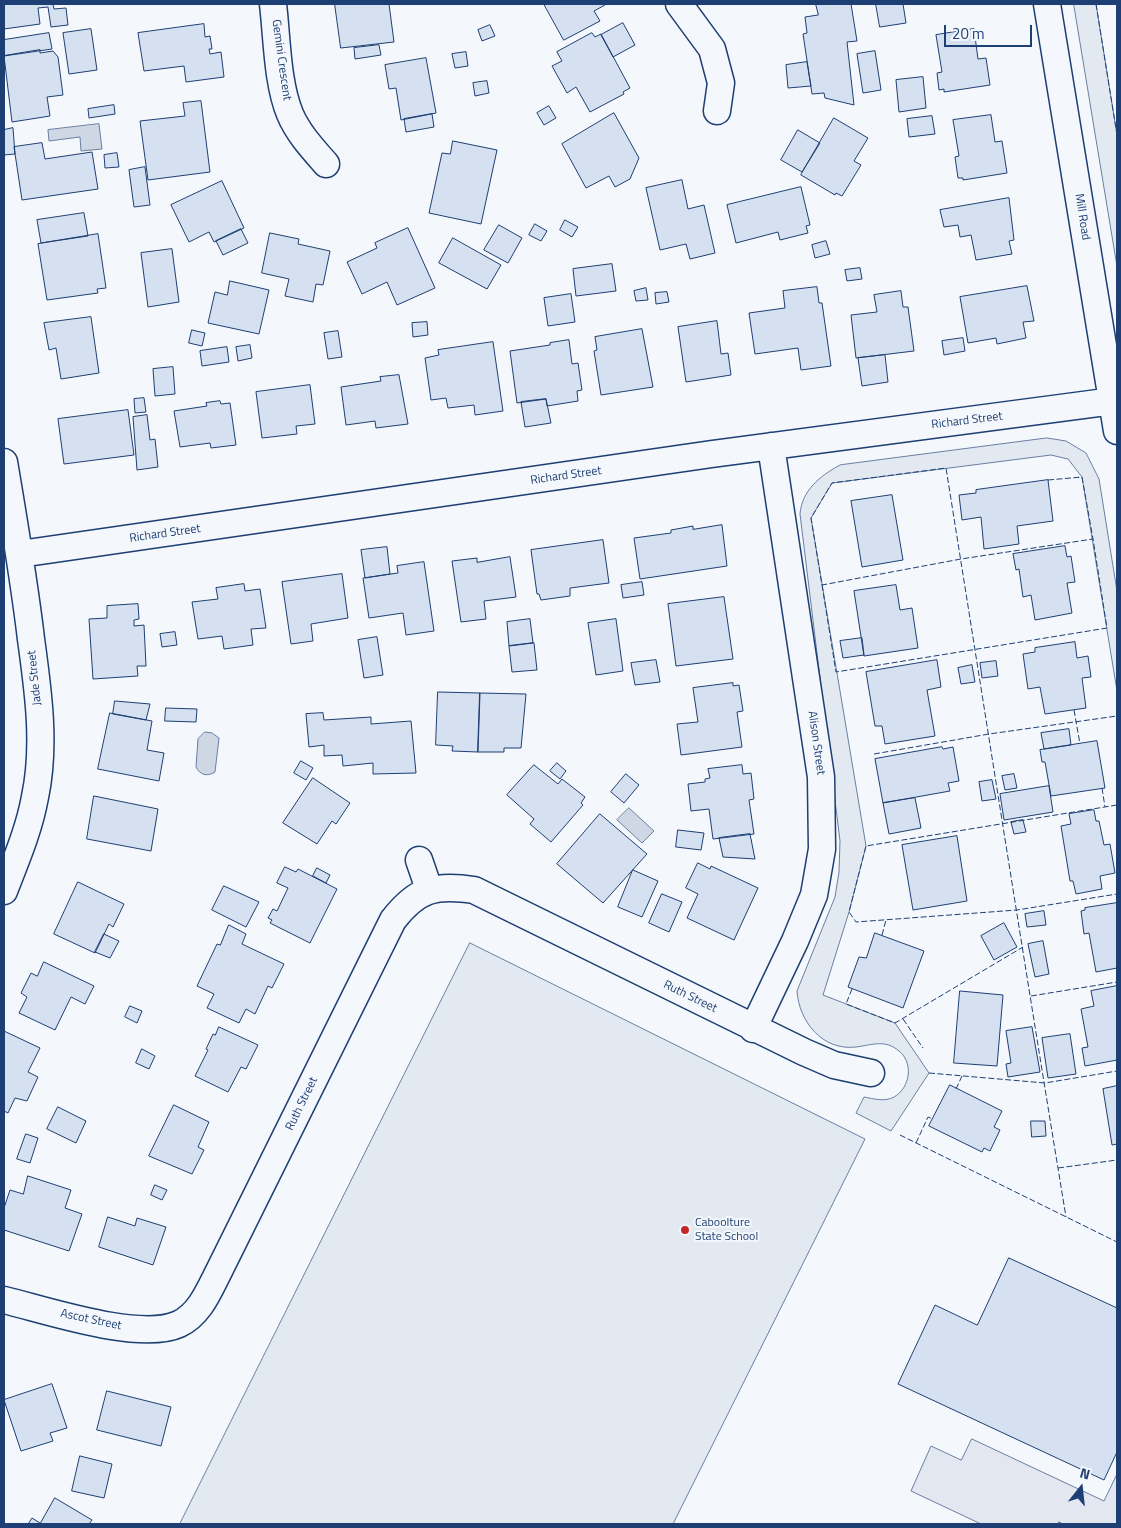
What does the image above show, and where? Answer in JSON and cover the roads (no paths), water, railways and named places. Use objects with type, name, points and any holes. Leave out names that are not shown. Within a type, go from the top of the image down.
[{"type":"street","name":"Gemini Crescent","points":[[273,4],[283,87],[290,113],[302,135],[326,164]]},
{"type":"street","points":[[679,4],[712,50],[721,83],[717,111]]},
{"type":"street","name":"Mill Road","points":[[1047,4],[1117,431]]},
{"type":"street","name":"Richard Street","points":[[20,554],[771,446],[1113,401]]},
{"type":"street","name":"Alison Street","points":[[753,1029],[795,941],[814,895],[822,849],[821,777],[771,446]]},
{"type":"street","name":"Jade Street","points":[[4,462],[20,554],[37,684],[40,746],[35,796],[22,844],[4,891]]},
{"type":"street","points":[[418,860],[429,889]]},
{"type":"street","name":"Ruth Street","points":[[179,1324],[191,1316],[203,1302],[393,920],[406,903],[429,889],[451,886],[474,890],[753,1029],[834,1065],[871,1072]]},
{"type":"street","name":"Ascot Street","points":[[4,1300],[116,1327],[143,1330],[165,1328],[179,1324]]},
{"type":"place","name":"Caboolture State School","points":[[685,1230]]}]
